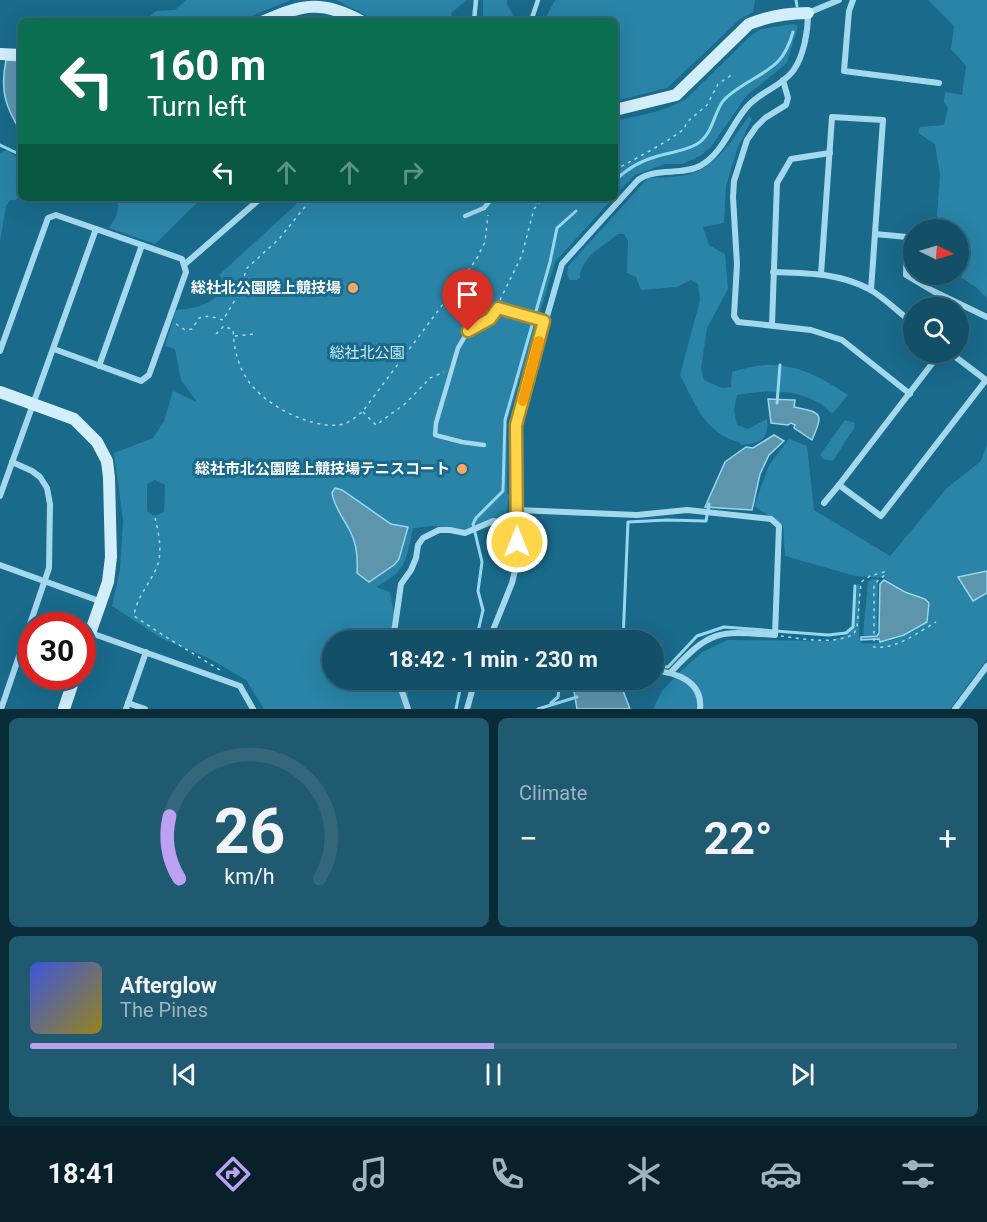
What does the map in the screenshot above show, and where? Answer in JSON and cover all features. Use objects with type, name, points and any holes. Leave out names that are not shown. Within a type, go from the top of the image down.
[{"type":"street","points":[[618,109],[676,95],[749,24],[773,16],[808,13],[839,0]]},
{"type":"street","points":[[853,0],[849,11],[844,71],[939,83]]},
{"type":"street","points":[[274,18],[295,8],[311,6],[334,9],[350,18]]},
{"type":"street","points":[[493,630],[514,575],[518,558],[516,425],[562,264],[638,180],[647,174],[698,167],[710,159],[722,146],[745,109],[792,71],[798,62],[808,27],[808,13]]},
{"type":"street","points":[[0,54],[18,55]]},
{"type":"street","points":[[783,80],[789,98],[786,105],[765,118],[747,140],[734,181],[737,243],[734,316],[738,322],[811,330],[842,340],[910,393]]},
{"type":"street","points":[[821,274],[832,117],[883,120],[871,290]]},
{"type":"street","points":[[772,326],[777,183],[791,159],[830,153]]},
{"type":"street","points":[[185,264],[258,201]]},
{"type":"street","points":[[0,351],[48,218],[56,215],[182,259],[186,272],[149,375],[141,381],[54,350]]},
{"type":"street","points":[[0,496],[96,229]]},
{"type":"street","points":[[874,234],[907,237],[906,275],[987,317]]},
{"type":"street","points":[[99,366],[142,245]]},
{"type":"street","points":[[773,272],[842,277],[871,290],[903,315]]},
{"type":"street","points":[[824,503],[933,363]]},
{"type":"street","points":[[839,485],[881,516],[987,381],[963,363]]},
{"type":"street","points":[[0,392],[74,418],[97,442],[107,461],[111,557],[108,582],[96,620]]},
{"type":"street","points":[[1,709],[49,568],[50,504],[47,488],[40,477],[32,471],[12,462]]},
{"type":"street","points":[[517,510],[637,515],[687,510],[771,519],[779,526],[775,632],[732,632],[712,637],[697,646],[671,672]]},
{"type":"street","points":[[394,630],[401,584],[411,570],[418,545],[423,538],[439,530],[465,533],[493,521],[516,524]]},
{"type":"street","points":[[0,565],[103,602]]},
{"type":"street","points":[[96,635],[240,686],[254,709]]},
{"type":"street","points":[[145,709],[127,706],[146,652]]},
{"type":"street","points":[[955,709],[987,666]]},
{"type":"street","points":[[664,672],[671,672],[695,686],[700,697],[700,709]]},
{"type":"street","points":[[64,709],[70,690]]},
{"type":"street","points":[[401,690],[408,709]]},
{"type":"street","points":[[467,709],[472,690]]},
{"type":"lane","points":[[474,18],[476,0]]},
{"type":"lane","points":[[532,18],[538,0]]},
{"type":"lane","points":[[465,216],[486,206],[490,201]]},
{"type":"lane","points":[[484,445],[435,435],[436,423],[458,348],[468,331],[490,319],[498,308],[544,321]]},
{"type":"path","points":[[618,168],[652,151],[684,129],[687,122],[707,105],[718,84],[733,74]]},
{"type":"path","points":[[224,326],[223,320],[238,295],[247,268],[279,239],[310,201]]},
{"type":"path","points":[[534,201],[537,205]]},
{"type":"path","points":[[498,308],[501,297],[522,255],[534,209],[540,201]]},
{"type":"path","points":[[224,326],[233,330],[236,355],[245,377],[262,397],[280,410],[321,424],[341,425],[349,422],[363,411],[483,249],[488,222],[486,206]]},
{"type":"path","points":[[169,320],[185,330],[192,329],[199,318],[209,316],[223,320]]},
{"type":"path","points":[[216,334],[224,326]]},
{"type":"path","points":[[234,336],[254,334]]},
{"type":"path","points":[[363,411],[376,425],[406,403],[430,378],[451,371]]},
{"type":"path","points":[[155,518],[158,531],[158,567],[137,603],[134,616],[219,669]]},
{"type":"path","points":[[775,632],[836,640],[846,639],[854,634],[857,627],[861,582],[870,576],[884,572],[886,574],[874,584],[874,647],[883,647],[908,638],[936,622]]},
{"type":"green space","points":[[186,0],[291,0],[246,18],[148,18],[156,11],[175,10]]},
{"type":"green space","points":[[336,0],[467,0],[451,13],[452,18],[371,18]]},
{"type":"green space","points":[[483,0],[507,0],[513,15],[510,18],[483,18]]},
{"type":"green space","points":[[555,0],[755,0],[753,12],[739,20],[667,88],[618,100],[618,18],[546,18]]},
{"type":"green space","points":[[928,0],[987,0],[987,298],[969,283],[969,219],[937,219],[940,174],[935,144],[918,133],[920,127],[944,125],[948,108],[944,102],[945,92],[962,95],[966,66],[951,49],[954,26]]},
{"type":"green space","points":[[793,24],[798,26],[787,63],[747,95],[711,147],[700,156],[682,164],[665,164],[635,175],[618,192],[618,120],[652,113],[687,98],[760,29]]},
{"type":"green space","points":[[749,116],[752,119],[738,147],[726,186],[724,223],[703,227],[709,245],[725,254],[728,289],[707,328],[701,369],[704,380],[722,388],[731,387],[732,372],[749,367],[779,365],[807,372],[848,395],[832,414],[819,403],[799,395],[757,392],[737,395],[734,410],[737,425],[748,429],[767,419],[767,431],[762,439],[741,445],[709,425],[680,375],[700,300],[698,284],[691,280],[677,287],[641,290],[636,277],[627,273],[628,241],[624,234],[618,234],[588,258],[580,278],[570,280],[567,274],[568,266],[648,178],[681,176],[706,166],[715,160],[729,144]]},
{"type":"green space","points":[[7,150],[18,158],[18,198],[10,200],[6,206],[0,242],[0,153]]},
{"type":"green space","points":[[116,201],[199,201],[155,244],[109,228],[117,215],[118,204]]},
{"type":"green space","name":"総社北公園","points":[[300,201],[610,201],[555,262],[507,422],[507,493],[509,495],[506,520],[490,519],[470,529],[433,526],[413,528],[404,564],[394,576],[376,587],[390,592],[397,630],[322,630],[322,690],[407,690],[410,709],[264,709],[246,680],[210,659],[161,638],[112,606],[120,569],[123,520],[114,453],[153,438],[164,421],[173,391],[197,402],[181,380],[175,349],[165,346],[176,310],[198,307],[215,298],[226,287],[219,275]],"holes":[[[155,480],[165,485],[164,512],[154,516],[147,511],[147,484]]]},
{"type":"green space","points":[[845,420],[855,423],[854,428],[833,461],[823,459],[820,455]]},
{"type":"green space","points":[[789,439],[807,446],[814,510],[890,556],[947,488],[981,461],[987,444],[987,571],[958,577],[980,598],[987,593],[987,659],[950,709],[653,709],[662,691],[682,670],[702,652],[728,640],[830,641],[847,635],[854,628],[857,584],[860,584],[859,635],[861,643],[880,643],[896,639],[928,622],[930,602],[926,598],[906,591],[884,578],[855,576],[785,556],[783,525],[754,506],[769,465]]},
{"type":"green space","points":[[878,579],[877,633],[876,635],[863,635],[868,582]]},
{"type":"shaded area","points":[[6,60],[18,61],[18,127],[5,98]]},
{"type":"shaded area","points":[[768,399],[795,400],[794,407],[818,415],[818,424],[812,440],[794,428],[795,425],[791,423],[788,425],[771,423]]},
{"type":"shaded area","points":[[774,435],[784,441],[769,455],[760,474],[752,510],[705,507],[725,462],[746,447],[753,448]]},
{"type":"shaded area","points":[[335,488],[342,490],[391,524],[408,527],[399,559],[369,582],[357,573],[356,546],[335,503],[332,493]]},
{"type":"shaded area","points":[[987,571],[987,593],[973,601],[958,577]]},
{"type":"shaded area","points":[[884,580],[905,592],[925,599],[929,603],[927,622],[904,635],[880,642],[879,639],[861,640],[861,637],[877,636],[879,633],[880,584]]},
{"type":"shaded area","points":[[574,690],[623,690],[630,709],[577,709]]},
{"type":"waterway","points":[[796,0],[797,6]]},
{"type":"waterway","points":[[618,178],[640,163],[688,148],[702,140],[710,130],[723,101],[775,64],[785,51],[793,32]]},
{"type":"waterway","points":[[0,145],[18,154]]},
{"type":"waterway","points":[[478,630],[483,610],[478,591],[482,562],[473,524],[476,518],[503,491],[505,420],[550,262],[557,228],[576,211]]},
{"type":"waterway","points":[[777,403],[780,365]]},
{"type":"waterway","points":[[623,630],[628,522],[706,521],[709,504]]},
{"type":"waterway","points":[[664,667],[668,667],[697,636],[724,627],[828,635],[846,633],[853,627],[855,586]]},
{"type":"waterway","points":[[456,709],[460,690]]},
{"type":"waterway","points":[[551,703],[558,697],[559,690]]},
{"type":"waterway","points":[[538,709],[577,697]]},
{"type":"slow traffic","points":[[523,401],[539,341]]},
{"type":"place","name":"総社北公園陸上競技場","points":[[353,288]]},
{"type":"place","name":"総社市北公園陸上競技場テニスコート","points":[[462,469]]},
{"type":"route","points":[[468,331],[490,319],[498,308],[544,321],[516,425],[517,542]]}]
